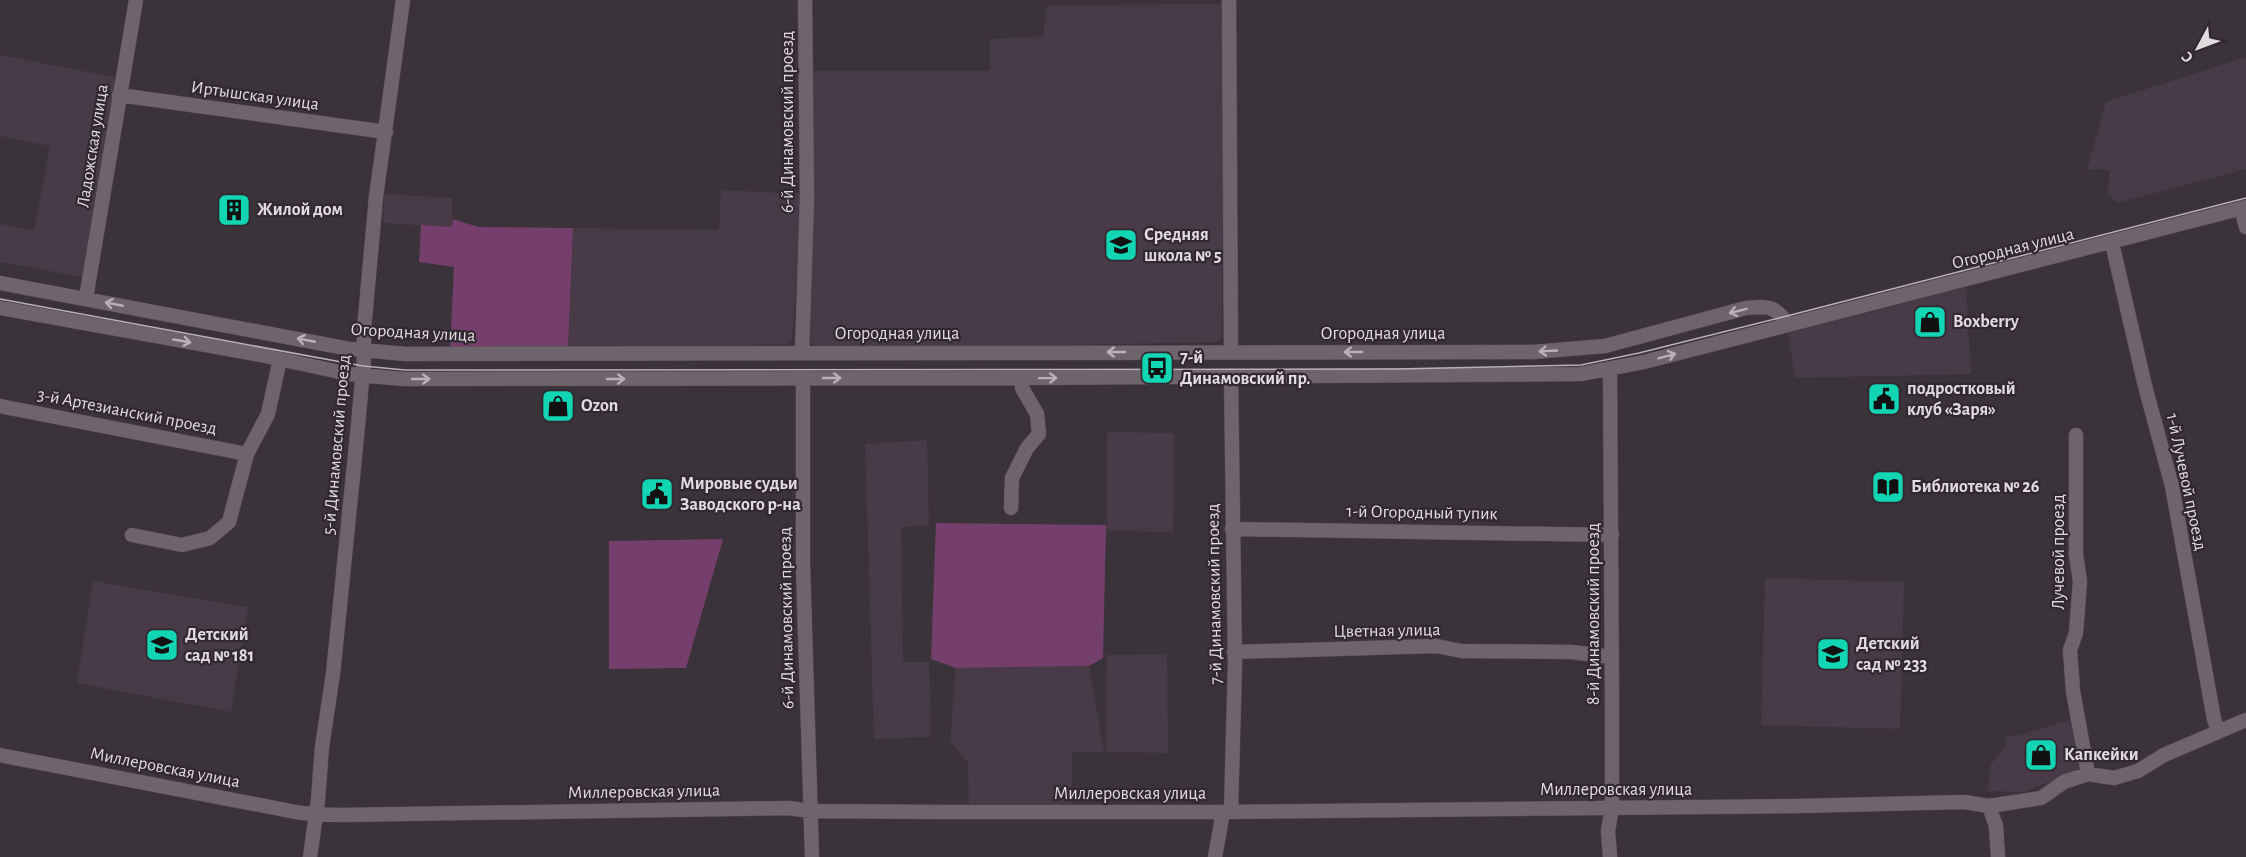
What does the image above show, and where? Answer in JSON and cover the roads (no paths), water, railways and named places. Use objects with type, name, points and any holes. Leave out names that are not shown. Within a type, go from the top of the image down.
[{"type":"street","name":"Ладожская улица","points":[[86,298],[136,0]]},
{"type":"street","name":"5-й Динамовский проезд","points":[[310,857],[322,747],[333,674],[362,375],[376,197],[403,0]]},
{"type":"street","name":"6-й Динамовский проезд","points":[[802,352],[807,199],[805,0]]},
{"type":"street","points":[[1229,0],[1231,352]]},
{"type":"street","name":"Иртышская улица","points":[[119,95],[386,132]]},
{"type":"street","name":"Огородная улица","points":[[0,308],[362,375],[404,379],[1581,374],[1610,370],[2244,208]]},
{"type":"street","points":[[2244,208],[2246,227]]},
{"type":"street","name":"1-й Лучевой проезд","points":[[2112,243],[2145,386],[2172,486],[2218,731]]},
{"type":"street","name":"Огородная улица","points":[[0,283],[364,350],[438,355],[802,352],[1533,352],[1605,346],[1746,308],[1767,306],[1778,312],[1788,324]]},
{"type":"street","points":[[132,535],[182,545],[210,538],[229,522],[247,454],[268,414],[280,359]]},
{"type":"street","name":"8-й Динамовский проезд","points":[[1610,370],[1612,535],[1612,807],[1608,831],[1610,857]]},
{"type":"street","name":"7-й Динамовский проезд","points":[[1215,857],[1227,812],[1234,652],[1231,376]]},
{"type":"street","points":[[1011,508],[1012,478],[1027,448],[1039,434],[1037,414],[1022,388],[1022,378]]},
{"type":"street","name":"6-й Динамовский проезд","points":[[803,379],[803,565],[812,857]]},
{"type":"street","name":"3-й Артезианский проезд","points":[[0,406],[247,454]]},
{"type":"street","name":"Лучевой проезд","points":[[2076,435],[2076,555],[2080,581],[2076,633],[2070,650],[2073,691],[2088,774]]},
{"type":"street","name":"1-й Огородный тупик","points":[[1232,529],[1612,535]]},
{"type":"street","name":"Цветная улица","points":[[1234,652],[1436,646],[1462,651],[1571,652],[1611,657]]},
{"type":"street","name":"Миллеровская улица","points":[[0,755],[316,814],[788,808],[811,811],[1227,812],[1964,802],[1989,806],[2041,798],[2064,782],[2088,774],[2114,778],[2138,771],[2164,755],[2246,720]]},
{"type":"street","points":[[1989,806],[1996,826],[1998,857]]},
{"type":"tram line","points":[[0,299],[363,366],[405,370],[1397,369],[1581,365],[1783,317],[2246,198]]},
{"type":"place","name":"Жилой дом","points":[[234,210]]},
{"type":"place","name":"Средняя школа № 5","points":[[1121,245]]},
{"type":"place","name":"Boxberry","points":[[1930,322]]},
{"type":"place","name":"7-й Динамовский пр.","points":[[1157,368]]},
{"type":"place","name":"подростковый клуб «Заря»","points":[[1884,399]]},
{"type":"place","name":"Ozon","points":[[558,406]]},
{"type":"place","name":"Библиотека № 26","points":[[1888,487]]},
{"type":"place","name":"Мировые судьи Заводского р-на","points":[[657,494]]},
{"type":"place","name":"Детский сад № 181","points":[[162,645]]},
{"type":"place","name":"Детский сад № 233","points":[[1833,654]]},
{"type":"place","name":"Капкейки","points":[[2041,755]]}]
